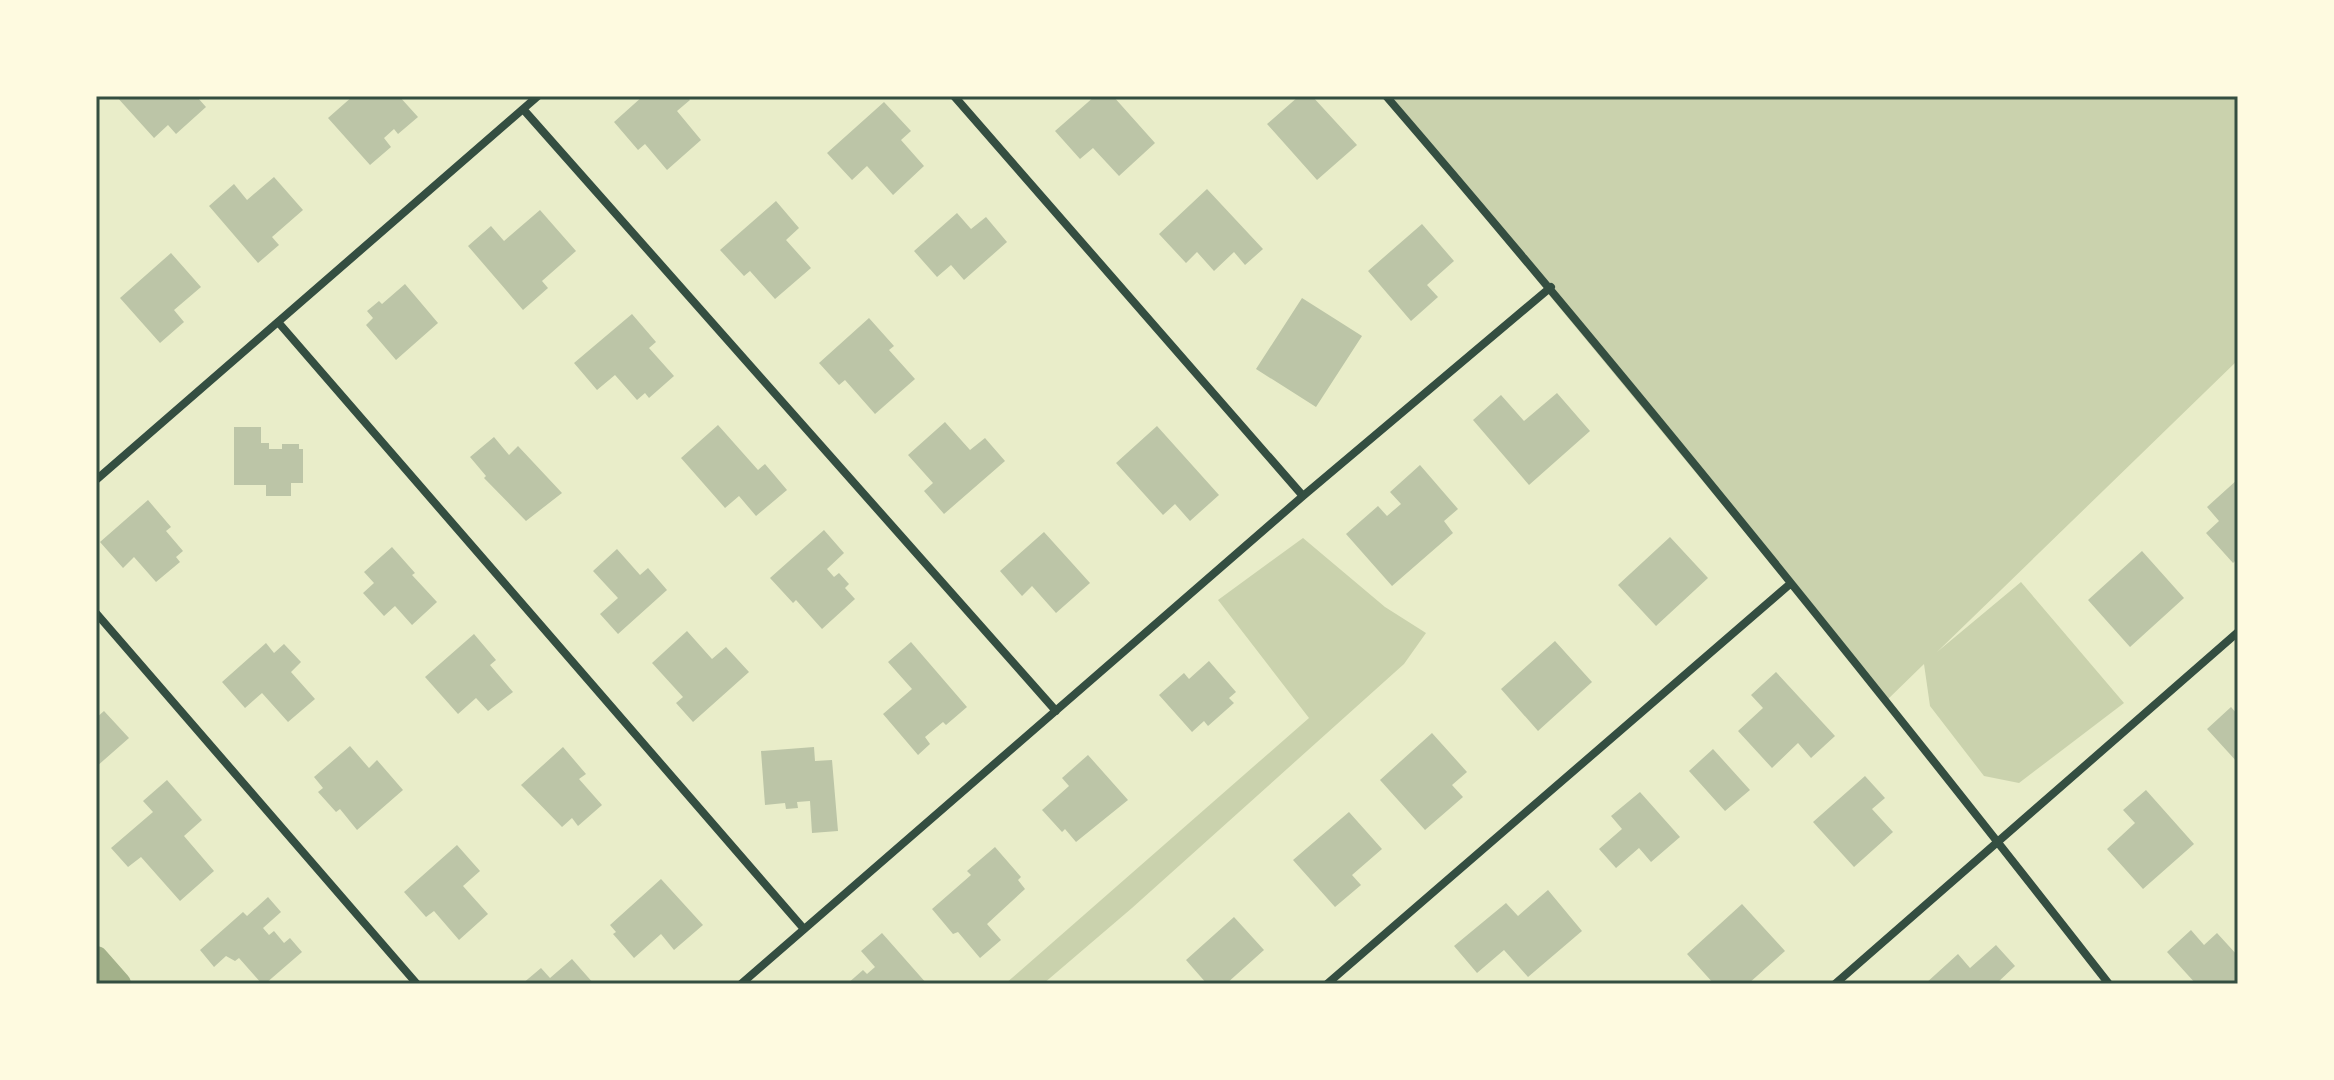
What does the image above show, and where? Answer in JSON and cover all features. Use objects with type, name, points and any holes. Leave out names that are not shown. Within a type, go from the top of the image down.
[{"type":"street","points":[[96,480],[538,96]]},
{"type":"street","points":[[954,96],[1303,496]]},
{"type":"street","points":[[1386,96],[1551,287],[2109,984]]},
{"type":"street","points":[[523,109],[1056,711]]},
{"type":"street","points":[[741,984],[1303,496],[1551,287]]},
{"type":"street","points":[[278,322],[804,929]]},
{"type":"street","points":[[1327,984],[1790,584]]},
{"type":"street","points":[[96,613],[417,984]]},
{"type":"street","points":[[1835,984],[2238,632]]},
{"type":"green space","points":[[1385,96],[2238,96],[2238,360],[1937,652],[2021,582],[2124,703],[2019,783],[1984,776],[1930,706],[1924,664],[1885,702]]},
{"type":"green space","points":[[1303,538],[1385,607],[1426,633],[1404,664],[1043,984],[1005,984],[1309,718],[1218,600]]},
{"type":"building","points":[[116,96],[201,96],[198,98],[206,107],[176,134],[168,125],[154,138]]},
{"type":"building","points":[[353,96],[399,96],[418,117],[398,134],[394,129],[384,138],[391,147],[370,165],[328,118]]},
{"type":"building","points":[[643,96],[687,96],[690,100],[677,111],[701,140],[667,170],[645,144],[638,150],[614,122]]},
{"type":"building","points":[[1095,96],[1113,96],[1155,143],[1119,176],[1093,148],[1080,159],[1055,131]]},
{"type":"building","points":[[1299,96],[1312,96],[1357,145],[1317,180],[1267,124]]},
{"type":"building","points":[[884,102],[911,131],[901,140],[924,166],[893,195],[867,166],[852,180],[827,153]]},
{"type":"building","points":[[274,177],[303,210],[272,237],[279,245],[258,263],[209,206],[234,184],[247,200]]},
{"type":"building","points":[[1207,189],[1263,249],[1245,265],[1234,252],[1214,271],[1197,252],[1186,263],[1159,234]]},
{"type":"building","points":[[776,201],[799,228],[786,240],[811,268],[775,299],[750,271],[744,276],[720,250]]},
{"type":"building","points":[[540,210],[576,251],[542,281],[548,288],[523,310],[468,246],[491,226],[504,241]]},
{"type":"building","points":[[957,213],[971,229],[986,217],[1007,242],[964,280],[951,265],[937,277],[914,251]]},
{"type":"building","points":[[1422,224],[1454,261],[1427,285],[1438,297],[1411,321],[1368,271]]},
{"type":"building","points":[[171,253],[201,287],[174,310],[184,322],[160,343],[120,298]]},
{"type":"building","points":[[405,284],[438,323],[396,360],[366,325],[373,318],[367,311],[379,301],[382,304]]},
{"type":"building","points":[[1302,298],[1362,336],[1316,407],[1256,369]]},
{"type":"building","points":[[632,314],[656,342],[649,348],[674,376],[649,398],[645,393],[637,400],[615,375],[597,390],[574,363]]},
{"type":"building","points":[[869,318],[894,346],[889,350],[915,379],[875,414],[845,380],[839,385],[819,363]]},
{"type":"building","points":[[1557,393],[1590,431],[1529,485],[1473,420],[1501,395],[1524,421]]},
{"type":"building","points":[[945,422],[970,450],[985,438],[1005,461],[944,514],[924,491],[933,483],[908,455]]},
{"type":"building","points":[[718,425],[758,470],[765,464],[787,490],[756,516],[739,496],[725,508],[681,458]]},
{"type":"building","points":[[1157,426],[1219,495],[1190,521],[1175,504],[1163,515],[1116,463]]},
{"type":"building","points":[[234,427],[261,427],[261,443],[269,443],[269,449],[282,449],[282,444],[299,444],[299,449],[303,449],[303,483],[291,483],[291,496],[266,496],[266,485],[234,485]]},
{"type":"building","points":[[494,437],[509,455],[518,446],[562,493],[526,521],[484,478],[486,476],[470,457]]},
{"type":"building","points":[[1420,465],[1458,509],[1444,521],[1453,533],[1392,586],[1346,534],[1378,506],[1387,516],[1401,504],[1390,492]]},
{"type":"building","points":[[2238,479],[2238,558],[2233,563],[2206,533],[2219,521],[2207,507]]},
{"type":"building","points":[[148,500],[171,527],[166,531],[183,551],[176,557],[180,562],[156,582],[134,557],[123,568],[100,542]]},
{"type":"building","points":[[824,530],[844,553],[827,569],[834,577],[839,573],[849,584],[845,588],[855,599],[822,629],[796,600],[793,603],[770,578]]},
{"type":"building","points":[[1044,532],[1090,583],[1056,613],[1032,586],[1022,596],[1000,571]]},
{"type":"building","points":[[1670,537],[1708,578],[1656,626],[1618,585]]},
{"type":"building","points":[[392,547],[437,602],[412,625],[395,606],[384,616],[363,593],[374,583],[364,572]]},
{"type":"building","points":[[617,549],[640,575],[648,568],[667,590],[618,634],[600,614],[618,598],[593,571]]},
{"type":"building","points":[[2142,551],[2184,598],[2130,647],[2088,600]]},
{"type":"building","points":[[687,631],[712,659],[726,647],[749,672],[693,722],[676,703],[683,697],[652,663]]},
{"type":"building","points":[[474,634],[496,660],[490,665],[513,692],[488,711],[476,698],[458,714],[425,677]]},
{"type":"building","points":[[1555,641],[1592,682],[1538,731],[1501,689]]},
{"type":"building","points":[[911,642],[967,707],[946,725],[943,722],[925,737],[930,744],[918,755],[883,714],[912,689],[888,662]]},
{"type":"building","points":[[266,643],[274,653],[284,644],[301,662],[291,672],[315,699],[288,722],[262,693],[245,708],[222,682]]},
{"type":"building","points":[[1209,661],[1236,692],[1229,698],[1234,703],[1208,726],[1204,721],[1192,732],[1159,695],[1184,673],[1189,679]]},
{"type":"building","points":[[1776,672],[1835,736],[1811,758],[1798,743],[1772,768],[1738,731],[1763,708],[1751,695]]},
{"type":"building","points":[[2231,707],[2238,715],[2238,763],[2207,729]]},
{"type":"building","points":[[104,711],[129,738],[96,767],[96,718]]},
{"type":"building","points":[[1432,733],[1467,772],[1452,785],[1463,797],[1425,830],[1380,780]]},
{"type":"building","points":[[350,746],[369,768],[377,760],[403,790],[357,830],[340,809],[336,812],[318,792],[323,788],[314,777]]},
{"type":"building","points":[[563,747],[586,774],[579,779],[602,805],[578,826],[572,818],[562,827],[521,785]]},
{"type":"building","points":[[814,747],[815,761],[832,760],[838,831],[812,833],[810,801],[797,802],[798,808],[786,809],[785,803],[765,805],[761,751]]},
{"type":"building","points":[[1713,749],[1750,790],[1725,811],[1689,771]]},
{"type":"building","points":[[1088,755],[1128,800],[1076,842],[1042,810],[1069,786],[1062,778]]},
{"type":"building","points":[[1865,776],[1885,798],[1872,809],[1893,832],[1854,867],[1813,822]]},
{"type":"building","points":[[167,780],[202,820],[184,836],[214,871],[180,901],[141,857],[128,867],[111,848],[153,812],[143,801]]},
{"type":"building","points":[[2146,790],[2194,844],[2143,889],[2107,849],[2135,823],[2123,810]]},
{"type":"building","points":[[1640,792],[1680,837],[1651,862],[1639,848],[1616,868],[1599,849],[1622,829],[1611,816]]},
{"type":"building","points":[[1349,812],[1382,849],[1352,875],[1361,885],[1335,907],[1293,860]]},
{"type":"building","points":[[457,845],[480,871],[463,886],[488,914],[459,940],[434,911],[426,917],[404,892]]},
{"type":"building","points":[[995,847],[1021,877],[1018,880],[1025,889],[987,924],[1001,940],[980,958],[958,932],[953,934],[932,909],[971,875],[967,871]]},
{"type":"building","points":[[661,879],[703,925],[674,950],[661,934],[634,958],[613,934],[616,932],[610,925]]},
{"type":"building","points":[[1548,890],[1582,931],[1528,977],[1504,950],[1477,973],[1454,946],[1506,903],[1518,916]]},
{"type":"building","points":[[268,897],[281,912],[263,928],[269,935],[274,931],[284,943],[290,938],[302,952],[265,984],[239,958],[235,961],[226,956],[214,967],[200,950],[243,912],[247,916]]},
{"type":"building","points":[[1742,904],[1785,951],[1748,984],[1714,984],[1687,954]]},
{"type":"building","points":[[1234,917],[1264,950],[1226,984],[1207,984],[1186,960]]},
{"type":"building","points":[[2191,930],[2204,945],[2217,933],[2238,956],[2238,984],[2196,984],[2167,952]]},
{"type":"building","points":[[882,933],[927,984],[847,984],[863,970],[867,974],[875,967],[861,951]]},
{"type":"building","points":[[1996,945],[2015,966],[1996,984],[1925,984],[1958,954],[1970,968]]},
{"type":"building","points":[[572,959],[594,984],[522,984],[541,968],[550,978]]},
{"type":"waterway","points":[[96,959],[118,984]]}]
